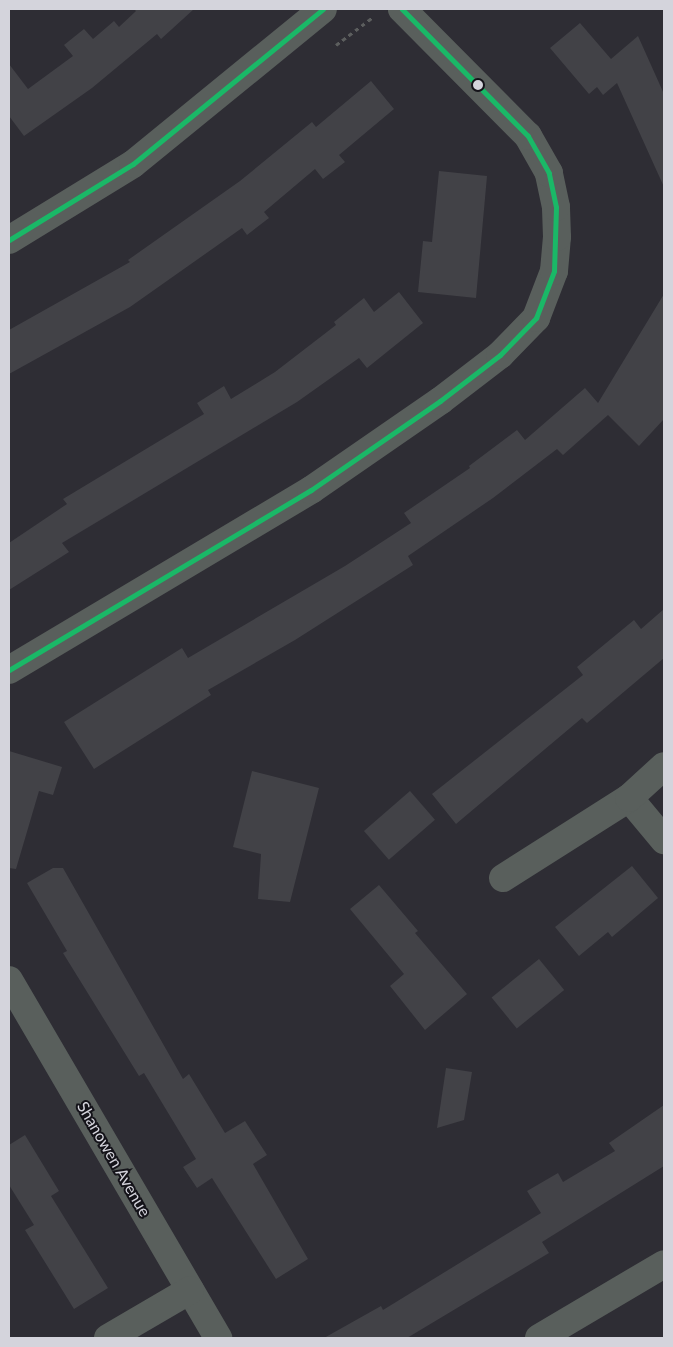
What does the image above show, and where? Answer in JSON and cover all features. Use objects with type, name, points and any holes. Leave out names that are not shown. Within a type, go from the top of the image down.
[{"type":"street","points":[[9,240],[134,164],[323,9]]},
{"type":"street","points":[[9,670],[311,490],[440,401],[500,355],[536,318],[554,271],[557,237],[556,207],[549,173],[528,136],[402,9]]},
{"type":"street","points":[[502,878],[629,798],[664,766]]},
{"type":"street","points":[[629,798],[664,840]]},
{"type":"street","name":"Shanowen Avenue","points":[[9,980],[218,1338]]},
{"type":"street","points":[[539,1338],[664,1264]]},
{"type":"street","points":[[108,1338],[190,1290]]},
{"type":"path","points":[[336,45],[376,15]]},
{"type":"building","points":[[134,9],[194,9],[161,39],[157,34],[92,88],[24,136],[9,116],[9,64],[28,89],[73,56],[64,45],[84,29],[93,39],[114,21],[119,27],[136,11]]},
{"type":"building","points":[[580,23],[611,59],[638,36],[664,94],[664,187],[617,83],[603,95],[597,87],[589,94],[550,48]]},
{"type":"building","points":[[371,81],[394,109],[339,155],[345,162],[323,179],[315,169],[264,212],[269,218],[247,235],[242,228],[130,307],[9,374],[9,330],[130,262],[128,260],[240,181],[312,122],[316,127]]},
{"type":"building","points":[[439,171],[487,176],[476,298],[418,292],[423,241],[432,242]]},
{"type":"building","points":[[399,292],[423,323],[367,368],[359,358],[297,402],[62,543],[69,552],[9,590],[9,543],[67,504],[63,499],[204,414],[197,403],[224,386],[231,399],[275,372],[336,325],[334,322],[364,298],[374,312]]},
{"type":"building","points":[[664,294],[664,419],[639,446],[608,415],[563,455],[557,449],[493,498],[408,556],[413,565],[295,640],[208,690],[211,695],[94,769],[64,722],[182,648],[188,658],[345,566],[411,523],[404,513],[470,468],[469,466],[517,430],[525,440],[585,388],[598,403]]},
{"type":"building","points":[[664,609],[664,658],[587,723],[582,718],[456,824],[432,794],[583,675],[577,667],[634,620],[641,629]]},
{"type":"building","points":[[9,751],[62,767],[53,795],[39,791],[16,869],[9,868]]},
{"type":"building","points":[[252,771],[319,788],[290,902],[258,899],[261,854],[233,847]]},
{"type":"building","points":[[410,791],[435,820],[389,860],[364,831]]},
{"type":"building","points":[[632,866],[658,898],[612,937],[608,932],[579,956],[555,927]]},
{"type":"building","points":[[53,868],[63,868],[183,1079],[189,1074],[225,1133],[245,1121],[267,1155],[253,1164],[308,1259],[276,1279],[212,1178],[197,1188],[183,1167],[196,1159],[144,1073],[139,1076],[63,953],[67,951],[27,883]]},
{"type":"building","points":[[379,885],[418,931],[415,933],[467,994],[425,1030],[390,986],[404,974],[350,909]]},
{"type":"building","points":[[539,959],[564,990],[517,1028],[492,997]]},
{"type":"building","points":[[446,1068],[472,1072],[464,1120],[437,1128]]},
{"type":"building","points":[[664,1105],[664,1166],[542,1242],[549,1253],[407,1338],[324,1338],[381,1306],[383,1310],[541,1213],[527,1191],[558,1173],[563,1182],[615,1151],[609,1143]]},
{"type":"building","points":[[25,1135],[59,1191],[51,1196],[108,1288],[74,1309],[25,1230],[34,1225],[9,1185],[9,1145]]},
{"type":"transit line","points":[[9,240],[133,164],[323,9]]},
{"type":"transit line","points":[[9,670],[311,490],[440,401],[500,355],[536,318],[554,271],[556,207],[549,173],[528,136],[402,9]]}]
